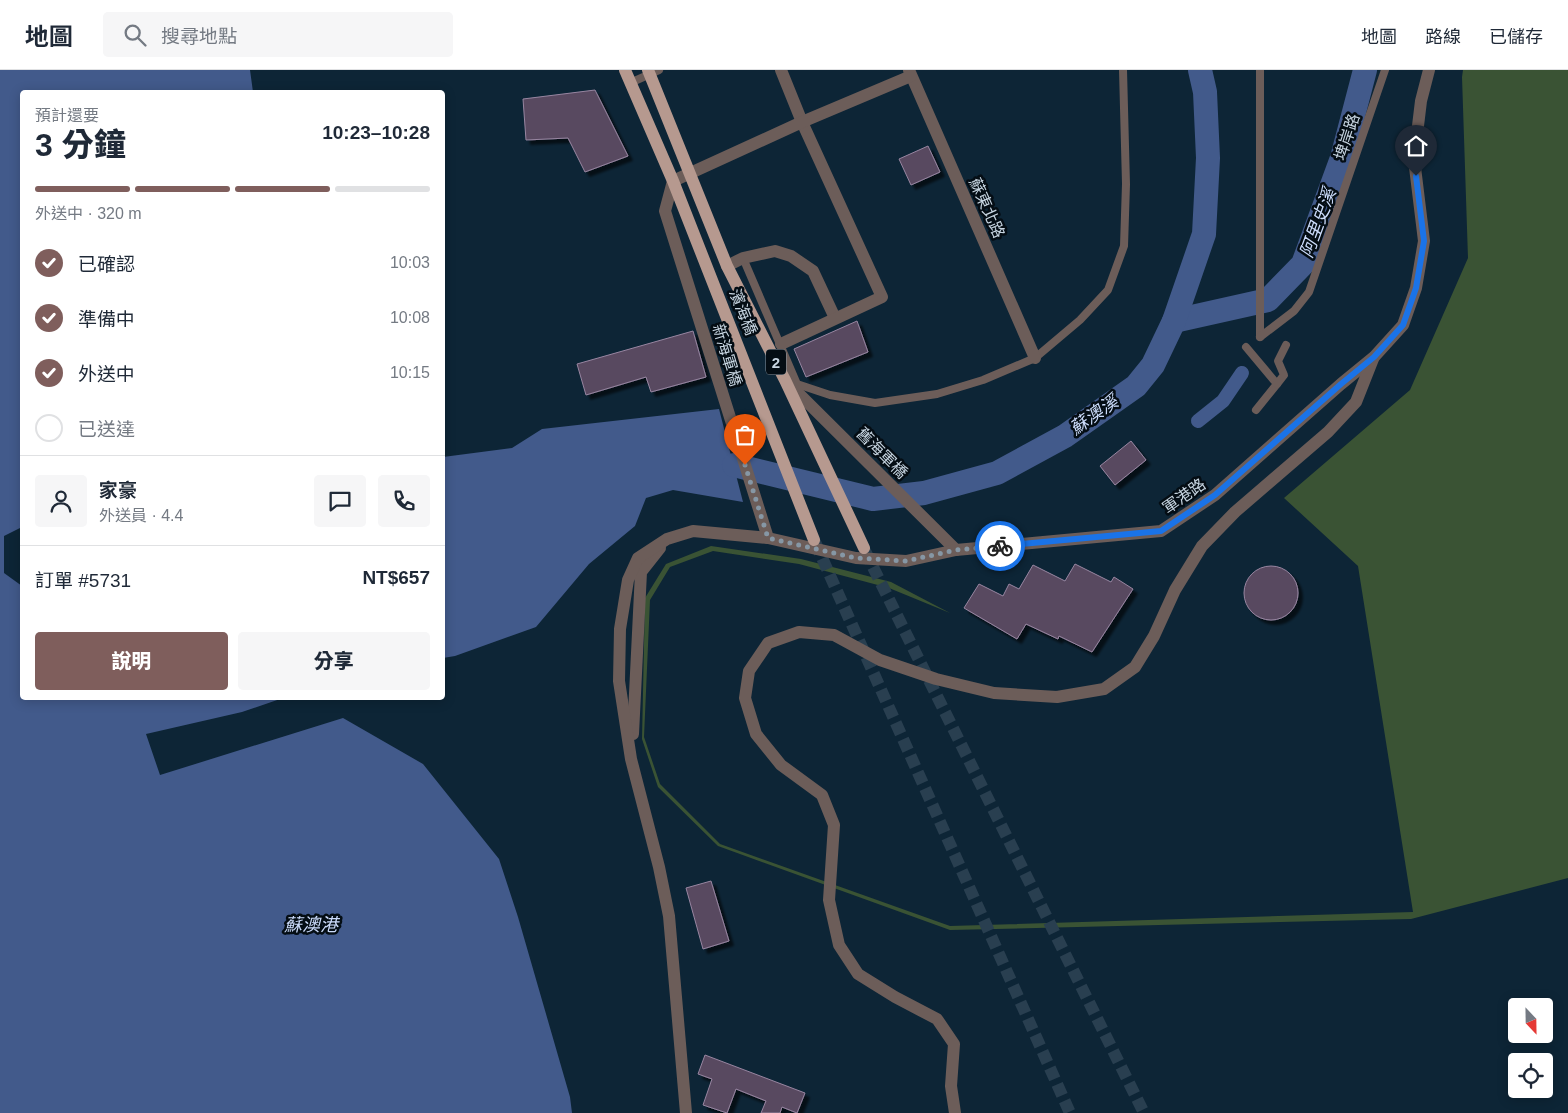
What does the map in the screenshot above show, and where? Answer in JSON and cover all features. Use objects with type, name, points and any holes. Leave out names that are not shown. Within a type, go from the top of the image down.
[{"type":"main road","name":"2","points":[[624,70],[673,182]]},
{"type":"main road","name":"2","points":[[653,71],[691,174],[728,266],[785,380],[864,548]]},
{"type":"main road","name":"濱海橋","points":[[673,182],[814,540]]},
{"type":"street","points":[[781,70],[802,122],[882,297],[781,344]]},
{"type":"street","name":"軍港路","points":[[632,759],[619,681],[620,629],[628,580],[638,558],[668,539],[694,531],[768,538],[856,558],[906,561],[956,550],[1161,531],[1215,495],[1374,357],[1403,325],[1416,288],[1424,241],[1414,159],[1421,101],[1428,70]]},
{"type":"street","points":[[673,182],[910,73]]},
{"type":"street","name":"蘇東北路","points":[[910,73],[1035,358]]},
{"type":"street","name":"新海軍橋","points":[[673,182],[665,210],[768,538]]},
{"type":"street","points":[[728,266],[743,258],[776,251],[791,256],[813,271],[835,318]]},
{"type":"street","points":[[955,1113],[951,1086],[954,1044],[937,1019],[895,997],[858,974],[839,945],[829,900],[834,825],[822,795],[781,765],[756,734],[745,698],[750,671],[768,643],[799,632],[834,635],[880,660],[936,679],[994,693],[1057,698],[1104,689],[1135,667],[1154,636],[1175,590],[1202,546],[1235,512],[1328,432],[1356,402],[1374,357]]},
{"type":"street","name":"舊海軍橋","points":[[785,380],[956,550]]},
{"type":"street","points":[[668,539],[641,572],[632,759],[659,867],[669,916],[686,1113]]},
{"type":"lane","points":[[743,258],[798,384],[830,396],[876,403],[937,394],[983,380],[1035,358],[1080,320],[1108,290],[1124,246],[1126,184],[1123,70]]},
{"type":"lane","name":"埤岸路","points":[[1260,70],[1260,337],[1294,311],[1309,292],[1385,70]]},
{"type":"lane","points":[[630,83],[653,71]]},
{"type":"lane","points":[[1256,410],[1284,375],[1278,361],[1286,345]]},
{"type":"lane","points":[[1246,347],[1277,384]]},
{"type":"green space","points":[[1463,70],[1568,70],[1568,878],[1411,919],[950,930],[718,846],[658,787],[642,739],[645,598],[666,564],[711,546],[801,559],[891,582],[950,613],[889,588],[799,564],[713,551],[670,567],[650,600],[644,737],[660,784],[720,844],[950,926],[1413,912],[1358,566],[1284,498],[1410,390],[1468,258]]},
{"type":"water","name":"蘇澳港","points":[[0,70],[250,70],[253,90],[20,90],[20,528],[4,536],[4,573],[20,585],[20,700],[277,700],[242,712],[146,734],[160,775],[343,718],[423,764],[499,859],[518,917],[570,1097],[572,1113],[0,1113]]},
{"type":"water","points":[[719,409],[743,502],[673,490],[646,498],[635,526],[589,564],[536,627],[455,656],[445,658],[445,457],[512,448],[542,429]]},
{"type":"building","points":[[595,90],[628,156],[585,172],[568,138],[526,140],[523,99]]},
{"type":"building","points":[[928,146],[940,172],[911,185],[899,159]]},
{"type":"building","points":[[857,321],[868,352],[806,377],[794,349]]},
{"type":"building","points":[[693,331],[706,377],[651,392],[646,377],[586,395],[577,364]]},
{"type":"building","points":[[1131,441],[1146,460],[1115,485],[1100,466]]},
{"type":"building","points":[[1075,564],[1111,582],[1114,577],[1133,589],[1092,652],[1059,636],[1058,639],[1026,624],[1017,639],[964,608],[979,584],[1003,596],[1009,584],[1019,589],[1033,565],[1065,581]]},
{"type":"building","points":[[1271,566],[1281,568],[1290,574],[1296,583],[1298,593],[1296,603],[1290,612],[1281,618],[1271,620],[1261,618],[1252,612],[1246,603],[1244,593],[1246,583],[1252,574],[1261,568]]},
{"type":"building","points":[[711,881],[729,941],[703,949],[686,888]]},
{"type":"building","points":[[705,1055],[805,1093],[797,1113],[782,1107],[780,1113],[761,1113],[766,1101],[736,1089],[727,1113],[703,1105],[712,1079],[698,1074]]},
{"type":"waterway","name":"蘇澳溪","points":[[734,465],[873,499],[924,493],[997,473],[1065,436],[1136,386],[1153,365],[1174,321],[1204,234],[1208,158],[1205,92],[1200,70]]},
{"type":"waterway","name":"阿里史溪","points":[[1174,321],[1268,300],[1303,264],[1342,158],[1365,70]]},
{"type":"waterway","points":[[1198,421],[1223,401],[1242,373]]},
{"type":"tunnel","points":[[815,542],[1070,1113]]},
{"type":"tunnel","points":[[865,551],[1144,1113]]},
{"type":"way so far","points":[[745,465],[768,538],[856,558],[906,561],[956,550],[1000,546]]},
{"type":"route","points":[[1000,546],[1161,531],[1215,495],[1374,357],[1403,325],[1416,288],[1424,241],[1416,176]]}]
